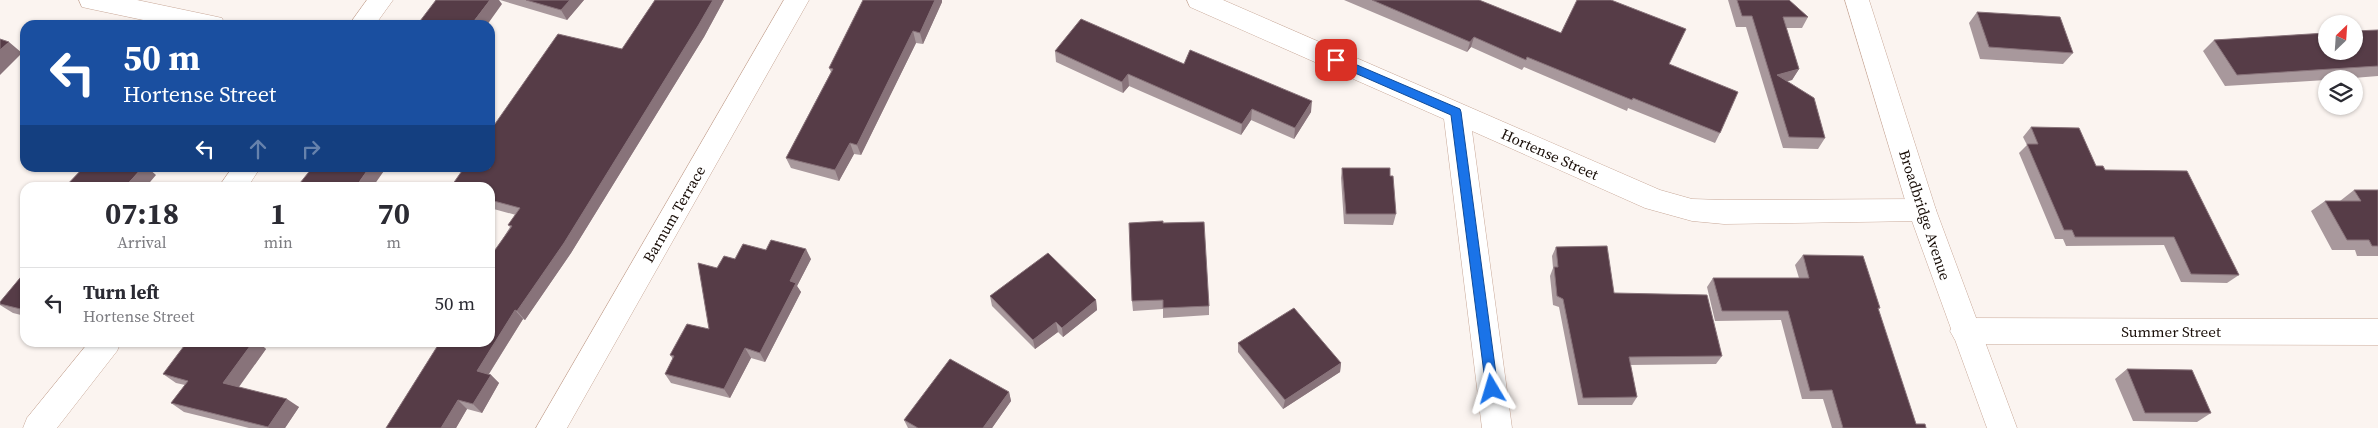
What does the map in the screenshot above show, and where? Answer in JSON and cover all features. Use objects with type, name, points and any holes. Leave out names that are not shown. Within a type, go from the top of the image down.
[{"type":"street","points":[[91,0],[189,20]]},
{"type":"street","points":[[365,20],[381,0]]},
{"type":"street","name":"Barnum Terrace","points":[[551,428],[796,0]]},
{"type":"street","name":"Hortense Street","points":[[1199,0],[1655,200],[1692,210],[1724,212],[1922,210]]},
{"type":"street","name":"Broadbridge Avenue","points":[[1857,0],[1922,210],[2002,428]]},
{"type":"street","points":[[1456,112],[1497,428]]},
{"type":"street","points":[[236,182],[244,172]]},
{"type":"street","name":"Summer Street","points":[[1965,331],[2378,332]]},
{"type":"street","points":[[38,428],[102,347]]},
{"type":"building","points":[[436,0],[490,0],[475,20],[421,20]]},
{"type":"building","points":[[526,0],[570,0],[561,10]]},
{"type":"building","points":[[655,0],[713,0],[564,243],[517,311],[515,310],[495,342],[495,250],[512,226],[508,225],[520,208],[495,201],[495,182],[454,182],[461,172],[495,172],[495,124],[558,34],[622,49]]},
{"type":"building","points":[[863,0],[935,0],[920,33],[913,31],[857,145],[850,143],[835,170],[786,158],[833,69],[829,68]]},
{"type":"building","points":[[1372,0],[1479,0],[1561,33],[1577,0],[1611,0],[1686,29],[1669,64],[1738,92],[1720,133],[1633,98],[1632,100],[1527,57],[1526,60],[1474,37],[1470,42]]},
{"type":"building","points":[[1737,0],[1789,0],[1808,17],[1783,17],[1799,69],[1777,75],[1814,98],[1825,138],[1789,137],[1752,16],[1742,16]]},
{"type":"building","points":[[1977,12],[2060,17],[2073,53],[1989,47]]},
{"type":"building","points":[[1081,19],[1184,64],[1190,50],[1312,101],[1295,128],[1252,109],[1242,124],[1128,74],[1122,82],[1055,51]]},
{"type":"building","points":[[2378,30],[2378,66],[2237,75],[2214,40],[2318,34],[2318,60],[2363,60],[2363,31]]},
{"type":"building","points":[[0,39],[9,42],[0,50]]},
{"type":"building","points":[[2031,127],[2079,128],[2096,166],[2103,166],[2105,170],[2187,171],[2239,275],[2191,274],[2174,237],[2075,237],[2072,230],[2064,230],[2027,144],[2038,144]]},
{"type":"building","points":[[1342,168],[1390,168],[1390,176],[1393,176],[1396,214],[1346,214]]},
{"type":"building","points":[[79,172],[138,172],[129,182],[70,182]]},
{"type":"building","points":[[309,172],[366,172],[359,182],[301,182]]},
{"type":"building","points":[[2354,190],[2378,190],[2378,246],[2372,246],[2369,240],[2347,240],[2325,201],[2361,201]]},
{"type":"building","points":[[1163,221],[1163,223],[1204,222],[1209,306],[1163,308],[1163,300],[1132,301],[1129,223]]},
{"type":"building","points":[[771,240],[806,249],[790,281],[796,283],[760,353],[745,348],[724,389],[665,374],[674,356],[670,355],[687,324],[709,329],[698,263],[717,268],[724,256],[735,259],[743,244],[766,250]]},
{"type":"building","points":[[1607,246],[1614,293],[1707,295],[1722,356],[1629,357],[1637,397],[1583,398],[1563,299],[1557,296],[1554,267],[1558,267],[1556,247]]},
{"type":"building","points":[[1048,253],[1096,300],[1062,328],[1056,322],[1033,340],[990,296]]},
{"type":"building","points":[[1803,255],[1863,256],[1916,424],[1925,424],[1926,428],[1843,428],[1832,390],[1810,391],[1788,311],[1722,311],[1713,278],[1809,278]]},
{"type":"building","points":[[20,278],[20,309],[0,304]]},
{"type":"building","points":[[1294,308],[1341,363],[1285,400],[1238,343]]},
{"type":"building","points":[[183,347],[249,347],[223,383],[287,399],[268,427],[171,403],[188,381],[163,374]]},
{"type":"building","points":[[437,347],[492,347],[477,371],[491,375],[473,404],[458,400],[441,428],[386,428]]},
{"type":"building","points":[[950,359],[1009,392],[983,428],[918,428],[904,420]]},
{"type":"building","points":[[2127,369],[2192,370],[2211,413],[2145,413]]},
{"type":"route","points":[[1336,60],[1456,112],[1492,389]]}]
